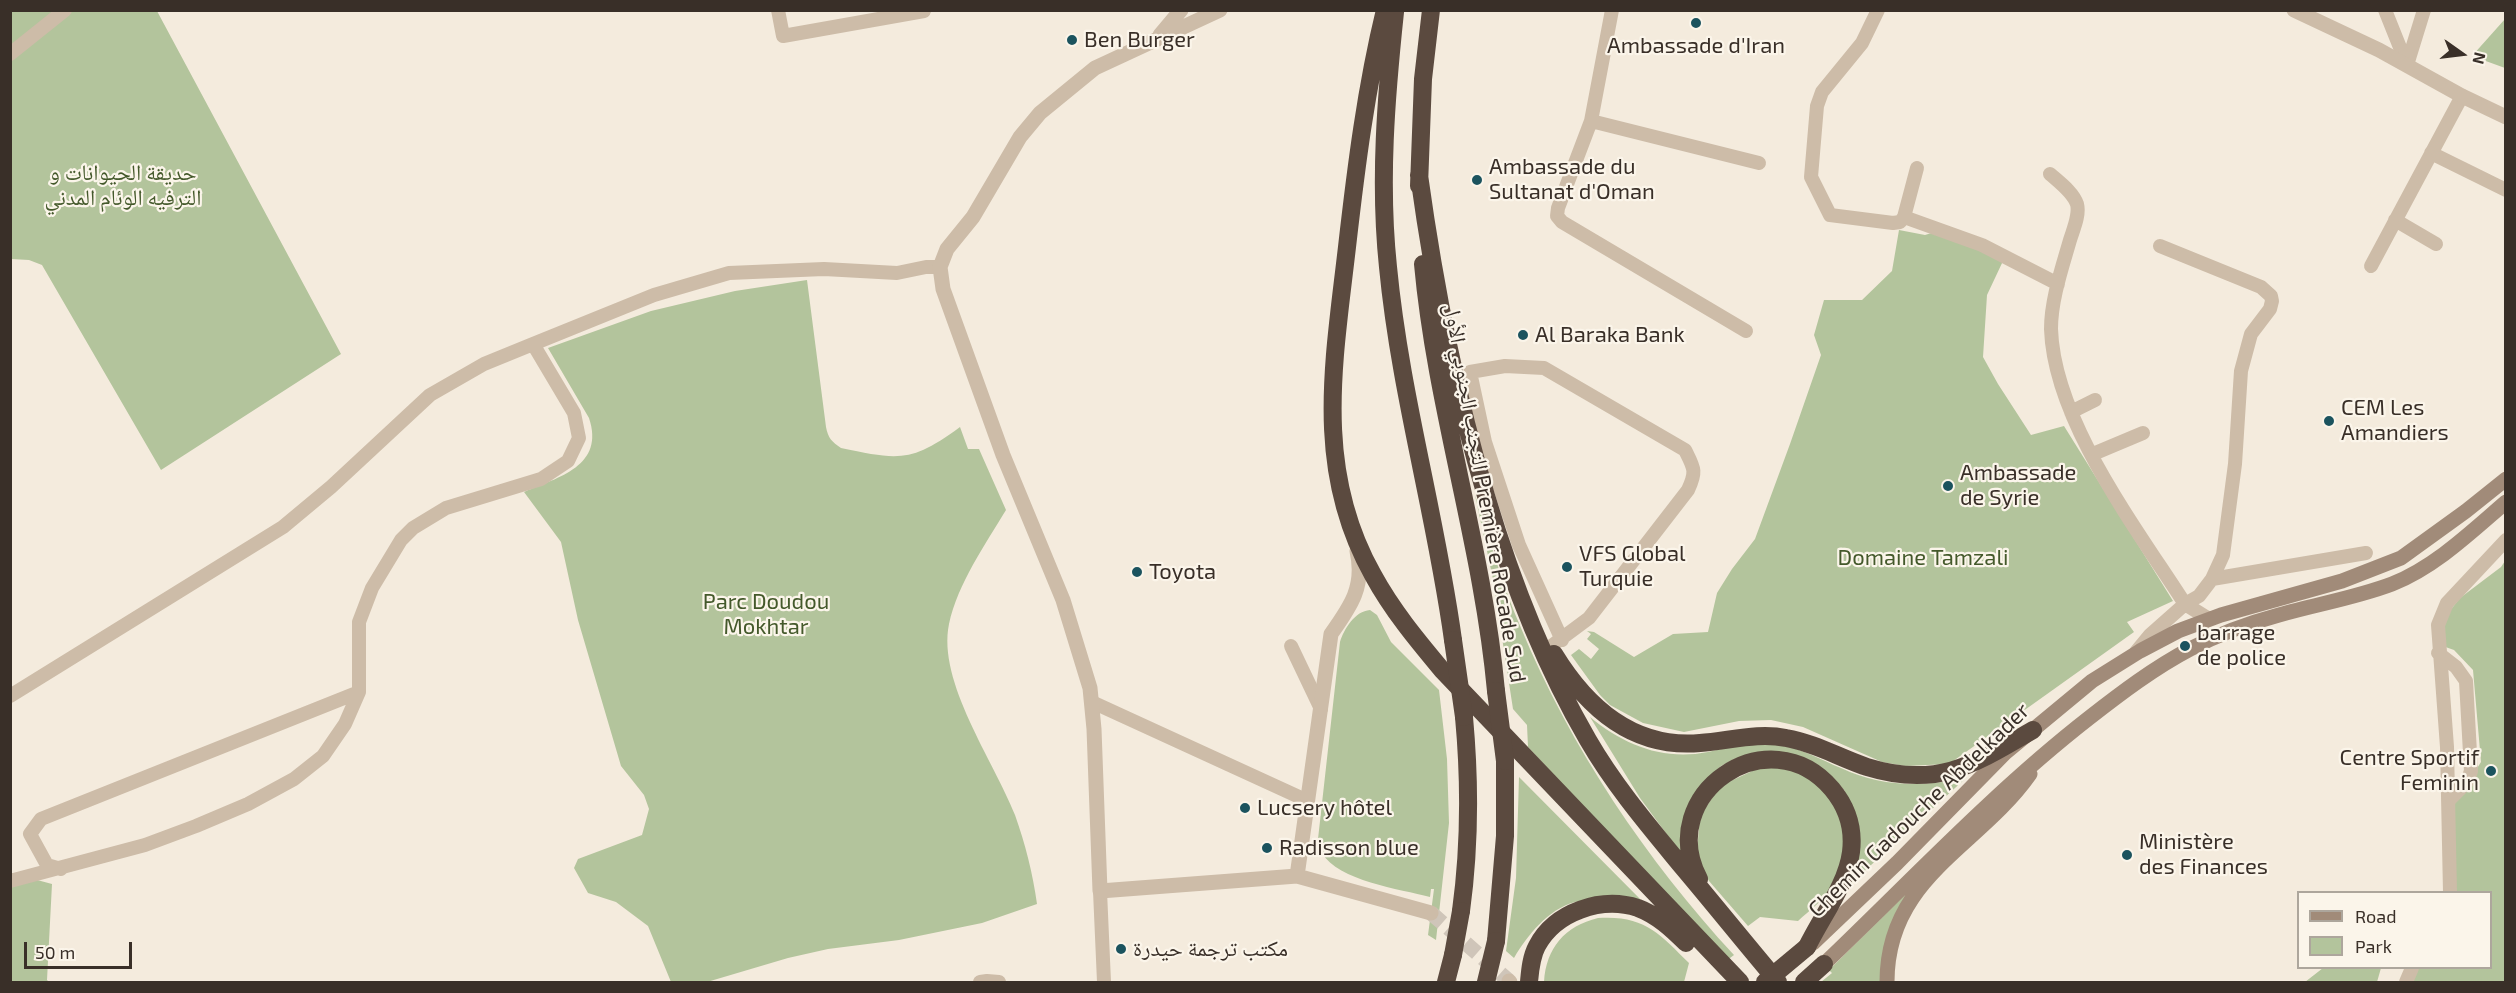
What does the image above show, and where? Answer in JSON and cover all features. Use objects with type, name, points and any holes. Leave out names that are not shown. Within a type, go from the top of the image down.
[{"type":"highway","points":[[1386,10],[1372,70],[1356,171],[1333,382],[1332,426],[1335,463],[1352,525],[1371,573],[1384,594],[1404,624],[1442,670],[1740,982]]},
{"type":"highway","points":[[1395,10],[1387,84],[1384,155],[1388,266],[1398,340],[1441,563],[1468,754],[1470,825],[1461,911],[1446,982]]},
{"type":"highway","name":"التجنب الجنوبي الأول Première Rocade Sud","points":[[1431,10],[1423,79],[1419,175],[1420,235],[1428,317],[1457,472],[1483,590],[1504,761],[1505,836],[1496,941],[1486,982]]},
{"type":"highway","points":[[1419,175],[1459,394],[1488,503],[1550,669],[1595,750],[1625,797],[1778,982]]},
{"type":"highway","points":[[1507,559],[1593,707],[1611,720],[1640,735],[1670,742],[1698,744],[1762,735],[1786,738],[1815,746],[1868,767],[1895,773],[1944,774],[1975,763],[2033,730]]},
{"type":"highway","points":[[1765,982],[1807,948],[1846,873],[1852,843],[1849,817],[1836,794],[1823,779],[1806,766],[1773,760],[1754,761],[1736,766],[1721,775],[1699,802],[1690,827],[1690,857],[1701,883],[1778,982]]},
{"type":"highway","points":[[1529,982],[1537,946],[1554,925],[1577,911],[1618,905],[1639,909],[1662,921],[1729,982]]},
{"type":"highway","points":[[1804,982],[1824,964]]},
{"type":"main road","name":"Chemin Gadouche Abdelkader","points":[[1807,948],[1897,863],[2005,753],[2092,681],[2178,631],[2209,619],[2342,581],[2401,558],[2466,511],[2505,479]]},
{"type":"main road","name":"Chemin Gadouche Abdelkader","points":[[1824,964],[2047,750],[2116,697],[2190,649],[2278,615],[2354,597],[2394,583],[2425,567],[2471,532],[2505,502]]},
{"type":"main road","points":[[1887,982],[1896,928],[1912,897],[1928,878],[2017,793],[2047,750]]},
{"type":"street","points":[[10,54],[65,10]]},
{"type":"street","points":[[778,10],[783,36],[924,11]]},
{"type":"street","points":[[1156,40],[1181,10]]},
{"type":"street","points":[[1104,982],[1092,702],[1084,665],[1063,600],[986,410],[943,288],[940,267],[947,249],[973,217],[1026,129],[1040,113],[1071,85],[1095,68],[1220,10]]},
{"type":"street","points":[[1611,10],[1591,121],[1557,216],[1562,222],[1746,331]]},
{"type":"street","points":[[1878,10],[1862,43],[1822,92],[1817,106],[1811,177],[1830,215],[1893,223],[1900,222],[1904,217],[1917,168]]},
{"type":"street","points":[[2294,10],[2407,65],[2505,117]]},
{"type":"street","points":[[2385,10],[2407,65]]},
{"type":"street","points":[[2407,65],[2424,10]]},
{"type":"street","points":[[2371,266],[2462,96]]},
{"type":"street","points":[[1591,121],[1759,163]]},
{"type":"street","points":[[2431,153],[2505,190]]},
{"type":"street","points":[[2050,174],[2066,188],[2077,205],[2076,219],[2058,284],[2051,326],[2053,349],[2072,412],[2114,493],[2185,604],[2209,619]]},
{"type":"street","points":[[1904,217],[1982,245],[2058,284]]},
{"type":"street","points":[[2395,220],[2436,244]]},
{"type":"street","points":[[2133,656],[2150,635],[2185,604],[2199,596],[2212,579],[2223,555],[2235,464],[2241,371],[2251,334],[2270,309],[2272,301],[2271,296],[2261,287],[2160,246]]},
{"type":"street","points":[[10,696],[283,527],[430,395],[484,364],[654,296],[729,273],[824,269],[897,273],[926,267],[940,267]]},
{"type":"street","points":[[10,881],[145,845],[196,826],[248,804],[294,779],[323,756],[345,724],[359,692],[358,622],[372,588],[401,540],[413,528],[446,508],[541,479],[568,461],[579,438],[574,413],[533,344]]},
{"type":"street","points":[[1505,366],[1544,368],[1685,450],[1693,466],[1695,476],[1688,490],[1588,618],[1556,644],[1519,545],[1485,442],[1470,372],[1505,366]]},
{"type":"street","points":[[2072,412],[2095,400]]},
{"type":"street","points":[[2092,454],[2143,433]]},
{"type":"street","points":[[1297,876],[1331,634],[1346,613],[1360,581],[1361,569],[1352,525]]},
{"type":"street","points":[[2450,891],[2448,747],[2438,653],[2438,625],[2447,603],[2505,540]]},
{"type":"street","points":[[2212,579],[2366,553]]},
{"type":"street","points":[[1291,646],[1321,709]]},
{"type":"street","points":[[2438,653],[2456,667],[2466,681],[2470,771],[2467,782],[2448,800]]},
{"type":"street","points":[[62,868],[47,865],[30,834],[41,819],[359,692]]},
{"type":"street","points":[[1092,702],[1308,801]]},
{"type":"street","points":[[1101,891],[1297,876],[1431,913]]},
{"type":"street","points":[[980,982],[999,982]]},
{"type":"green space","name":"حديقة الحيوانات و الترفيه الوئام المدني","points":[[10,11],[157,11],[341,354],[161,470],[42,265],[29,260],[11,259]]},
{"type":"green space","points":[[2505,19],[2505,68],[2472,56]]},
{"type":"green space","name":"Domaine Tamzali","points":[[1951,227],[2003,261],[1987,295],[1983,357],[1998,384],[2031,435],[2064,426],[2173,601],[2127,622],[2134,632],[1949,764],[1905,766],[1882,762],[1803,727],[1771,720],[1739,721],[1684,732],[1643,723],[1610,705],[1571,655],[1579,649],[1591,659],[1599,649],[1587,639],[1591,634],[1587,631],[1594,632],[1634,657],[1673,634],[1708,632],[1717,593],[1755,539],[1790,444],[1821,355],[1814,335],[1824,300],[1862,300],[1892,271],[1899,230],[1925,235]]},
{"type":"green space","name":"Parc Doudou Mokhtar","points":[[807,280],[826,427],[835,444],[841,448],[877,455],[904,456],[929,447],[960,427],[968,449],[979,449],[1006,510],[973,565],[959,594],[949,624],[948,647],[951,671],[959,696],[1015,815],[1028,859],[1037,904],[982,923],[899,940],[828,949],[788,958],[707,982],[671,982],[648,926],[616,902],[588,893],[574,868],[578,859],[642,835],[649,809],[644,795],[621,766],[578,620],[561,542],[524,492],[564,475],[585,459],[591,448],[592,434],[589,418],[548,348],[651,311],[735,291]]},
{"type":"green space","points":[[1475,495],[1514,612],[1563,716],[1613,801],[1641,842],[1702,919],[1734,955],[1726,961],[1528,747],[1527,725],[1513,709],[1493,579]]},
{"type":"green space","name":"Centre Sportif Feminin","points":[[2505,561],[2505,982],[2404,982],[2412,969],[2492,969],[2492,891],[2452,891],[2449,813],[2481,762],[2473,670],[2454,650],[2437,644],[2440,623],[2460,598],[2501,567]]},
{"type":"green space","points":[[1370,610],[1377,615],[1391,642],[1439,690],[1447,759],[1449,823],[1436,940],[1428,935],[1434,889],[1431,889],[1430,897],[1387,887],[1341,871],[1322,853],[1318,839],[1340,642],[1355,617]]},
{"type":"green space","points":[[1590,717],[1630,743],[1660,752],[1691,754],[1764,743],[1797,749],[1856,774],[1887,782],[1935,783],[1967,777],[1846,888],[1845,791],[1832,777],[1808,761],[1749,755],[1721,766],[1702,784],[1685,859],[1640,798]]},
{"type":"green space","points":[[1763,766],[1795,770],[1826,793],[1841,821],[1844,852],[1830,890],[1798,921],[1760,917],[1748,926],[1709,881],[1703,870],[1697,852],[1700,816],[1720,786]]},
{"type":"green space","points":[[1519,777],[1646,905],[1590,901],[1575,902],[1565,906],[1539,924],[1514,958],[1506,951],[1516,878]]},
{"type":"green space","points":[[11,873],[52,884],[47,980],[49,982],[11,982]]},
{"type":"green space","points":[[1916,884],[1883,982],[1821,982],[1832,973],[1829,970]]},
{"type":"green space","points":[[1598,918],[1614,918],[1639,923],[1659,935],[1689,963],[1684,982],[1544,982],[1549,959],[1559,940],[1576,927]]},
{"type":"green space","points":[[2322,969],[2381,969],[2377,982],[2305,982]]},
{"type":"tunnel","points":[[1431,913],[1509,981]]},
{"type":"place","name":"Ambassade d'Iran","points":[[1696,23]]},
{"type":"place","name":"Ben Burger","points":[[1072,40]]},
{"type":"place","name":"Ambassade du Sultanat d'Oman","points":[[1477,180]]},
{"type":"place","name":"Al Baraka Bank","points":[[1523,335]]},
{"type":"place","name":"CEM Les Amandiers","points":[[2329,421]]},
{"type":"place","name":"Ambassade de Syrie","points":[[1948,486]]},
{"type":"place","name":"VFS Global Turquie","points":[[1567,567]]},
{"type":"place","name":"Toyota","points":[[1137,572]]},
{"type":"place","name":"barrage de police","points":[[2185,646]]},
{"type":"place","name":"Centre Sportif Feminin","points":[[2491,771]]},
{"type":"place","name":"Lucsery hôtel","points":[[1245,808]]},
{"type":"place","name":"Radisson blue","points":[[1267,848]]},
{"type":"place","name":"Ministère des Finances","points":[[2127,855]]},
{"type":"place","name":"مكتب ترجمة حيدرة","points":[[1121,949]]}]
